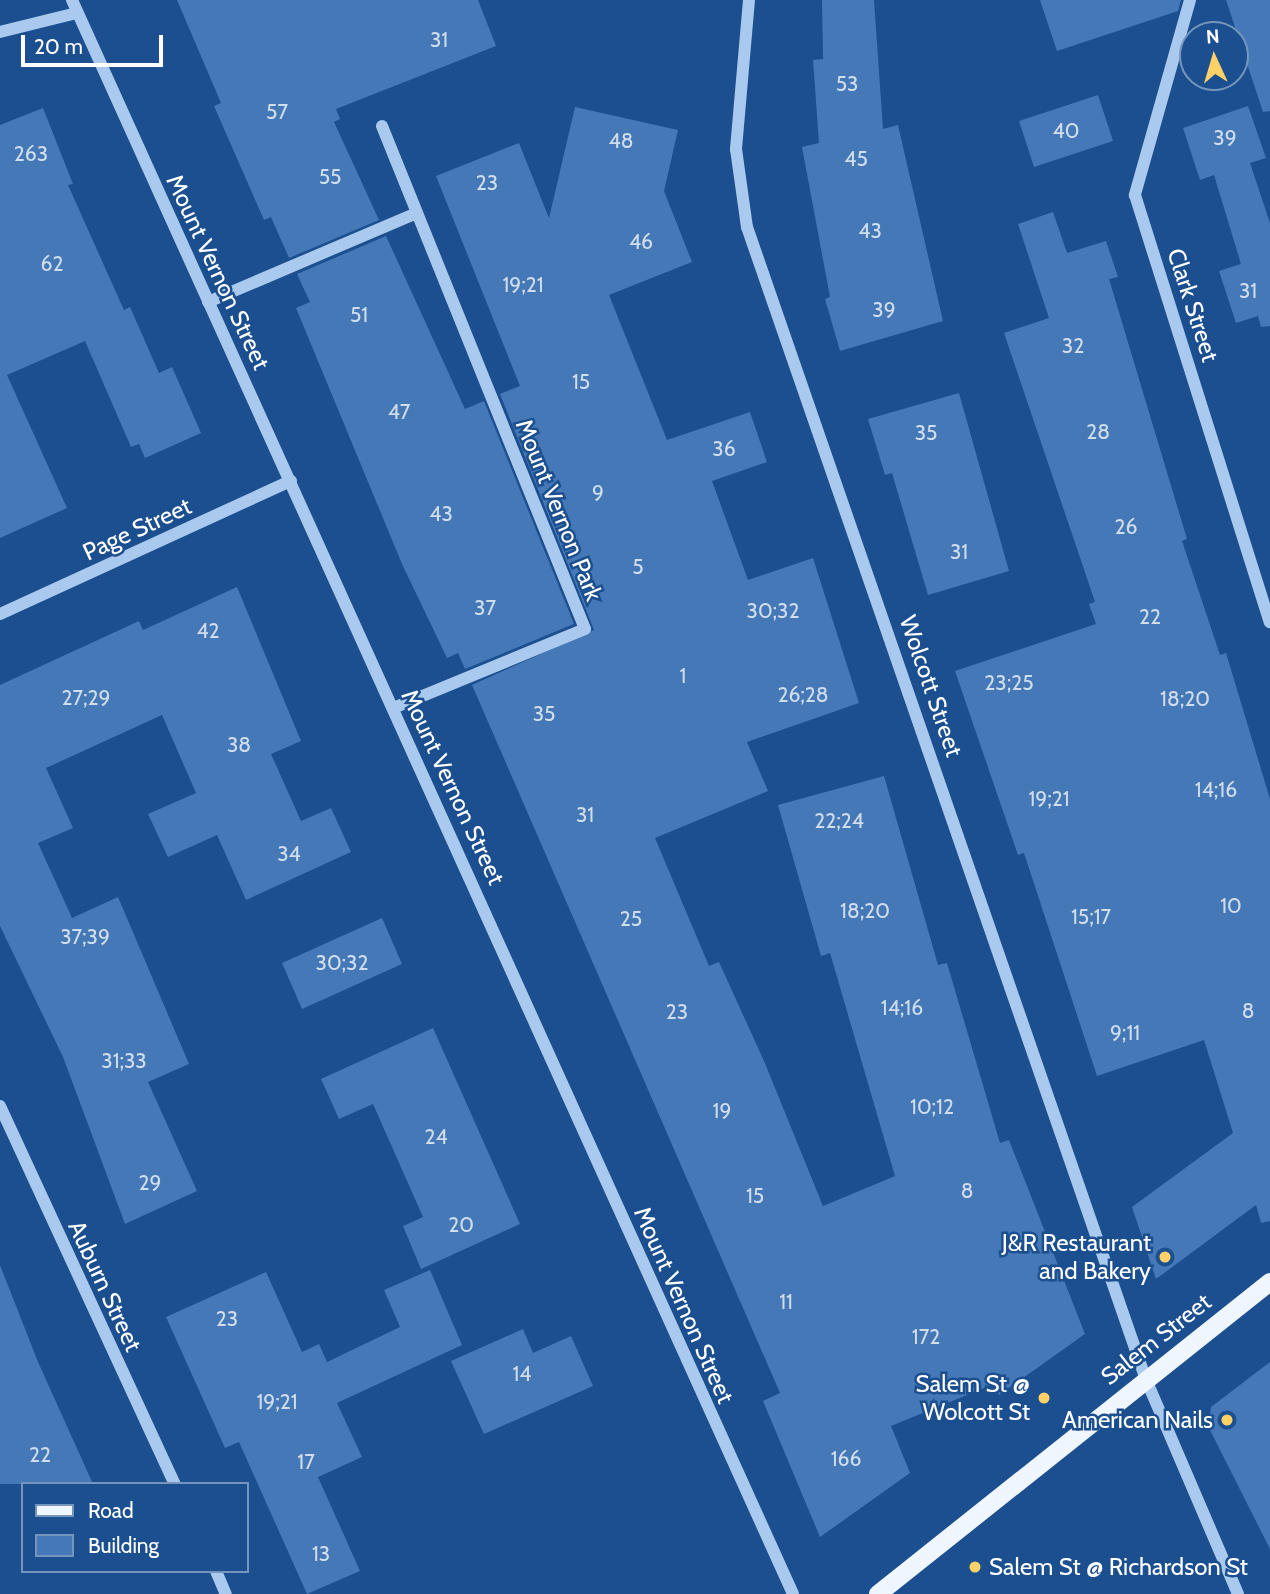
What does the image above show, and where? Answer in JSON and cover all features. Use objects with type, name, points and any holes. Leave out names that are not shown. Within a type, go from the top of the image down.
[{"type":"main road","name":"Salem Street","points":[[888,1591],[1145,1377],[1270,1282]]},
{"type":"street","name":"Mount Vernon Street","points":[[72,0],[793,1594]]},
{"type":"street","name":"Wolcott Street","points":[[748,0],[736,149],[747,227],[1145,1377],[1238,1594]]},
{"type":"street","name":"Clark Street","points":[[1190,0],[1135,195],[1270,622]]},
{"type":"street","points":[[0,32],[77,13]]},
{"type":"street","name":"Mount Vernon Park","points":[[382,125],[585,629],[393,708]]},
{"type":"street","points":[[208,302],[417,213]]},
{"type":"street","name":"Page Street","points":[[0,614],[291,481]]},
{"type":"street","name":"Auburn Street","points":[[0,1106],[174,1482]]},
{"type":"street","points":[[217,1573],[226,1594]]},
{"type":"building","points":[[177,0],[478,0],[496,46],[336,109],[340,119],[334,122],[379,220],[289,258],[271,217],[264,220],[214,106],[221,103]]},
{"type":"building","points":[[822,0],[874,0],[883,129],[898,125],[943,321],[840,351],[825,299],[830,297],[802,147],[819,143],[813,60],[823,59]]},
{"type":"building","points":[[1040,0],[1181,0],[1178,11],[1057,51]]},
{"type":"building","points":[[1226,0],[1270,0],[1270,111],[1263,112],[1249,70],[1249,21],[1233,21]]},
{"type":"building","points":[[1098,95],[1113,141],[1034,167],[1019,121]]},
{"type":"building","points":[[1248,106],[1266,158],[1250,163],[1270,223],[1270,326],[1261,327],[1258,316],[1236,323],[1219,271],[1241,264],[1214,175],[1200,180],[1183,128]]},
{"type":"building","points":[[575,107],[678,130],[664,191],[692,262],[609,295],[667,440],[750,412],[767,462],[712,481],[748,580],[813,558],[859,703],[747,742],[768,791],[655,838],[709,966],[719,962],[764,1061],[823,1206],[895,1176],[830,953],[821,956],[778,805],[884,776],[938,965],[947,963],[1000,1143],[1009,1140],[1085,1334],[999,1395],[994,1384],[891,1426],[910,1473],[820,1537],[763,1401],[780,1393],[472,685],[594,630],[500,394],[520,386],[436,176],[519,143],[549,218]]},
{"type":"building","points":[[43,108],[73,184],[68,185],[124,310],[130,307],[159,373],[172,367],[201,433],[145,458],[139,444],[131,447],[85,341],[7,375],[67,508],[0,538],[0,125]]},
{"type":"building","points":[[1053,212],[1067,253],[1106,241],[1118,277],[1109,279],[1187,539],[1182,541],[1220,655],[1226,653],[1270,799],[1270,1221],[1261,1223],[1256,1205],[1156,1279],[1132,1207],[1233,1133],[1204,1040],[1097,1076],[1024,853],[1018,855],[955,671],[1096,624],[1089,604],[1095,602],[1004,333],[1049,318],[1018,224]]},
{"type":"building","points":[[386,236],[465,409],[484,401],[574,624],[465,669],[458,653],[447,658],[402,564],[296,308],[310,302],[297,274]]},
{"type":"building","points":[[959,393],[1009,571],[928,595],[892,473],[885,475],[868,419]]},
{"type":"building","points":[[237,587],[301,741],[271,754],[301,821],[331,808],[351,852],[246,900],[217,835],[168,857],[148,814],[196,793],[162,715],[46,768],[73,828],[38,843],[72,918],[118,897],[189,1064],[148,1082],[197,1191],[125,1224],[63,1057],[0,926],[0,685],[139,621],[143,630]]},
{"type":"building","points":[[382,918],[402,964],[302,1009],[282,963]]},
{"type":"building","points":[[433,1028],[520,1224],[421,1269],[403,1226],[423,1217],[373,1104],[339,1119],[321,1079]]},
{"type":"building","points":[[0,1265],[38,1362],[92,1482],[0,1484]]},
{"type":"building","points":[[430,1270],[462,1345],[337,1403],[362,1457],[318,1477],[360,1571],[307,1594],[239,1442],[225,1448],[166,1317],[266,1272],[302,1352],[319,1344],[327,1362],[400,1327],[384,1290]]},
{"type":"building","points":[[523,1329],[533,1353],[571,1336],[593,1386],[484,1434],[451,1361]]},
{"type":"building","points":[[1270,1362],[1270,1549],[1208,1426],[1211,1407]]},
{"type":"place","name":"J&R Restaurant and Bakery","points":[[1165,1257]]},
{"type":"place","name":"Salem St @ Wolcott St","points":[[1044,1398]]},
{"type":"place","name":"American Nails","points":[[1227,1420]]},
{"type":"place","name":"Salem St @ Richardson St","points":[[975,1567]]}]
